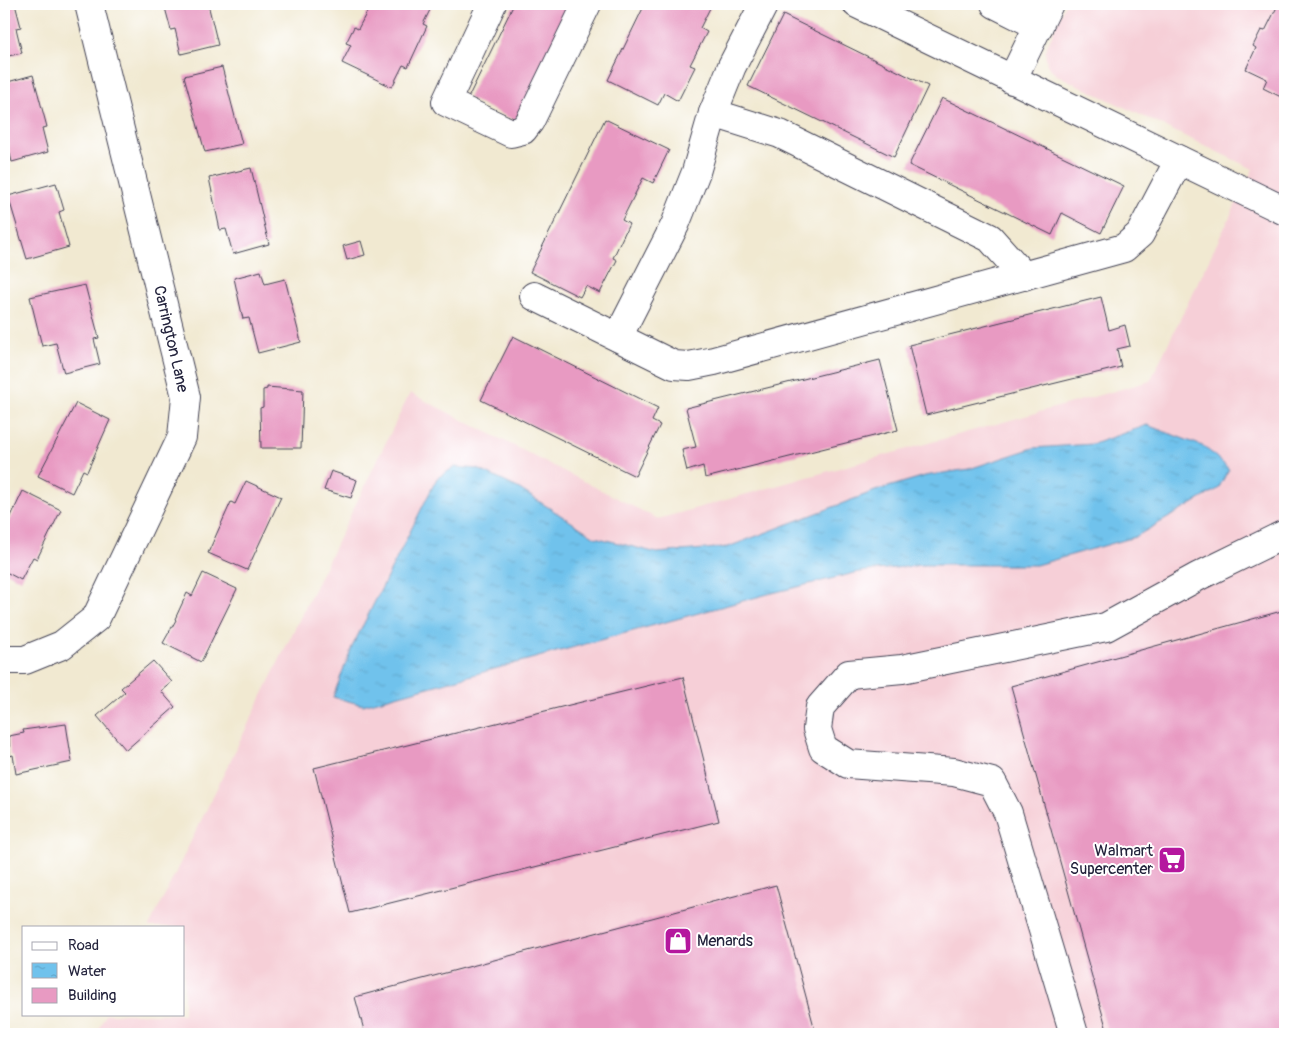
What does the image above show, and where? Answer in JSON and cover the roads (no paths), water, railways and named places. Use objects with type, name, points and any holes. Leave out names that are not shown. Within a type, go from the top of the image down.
[{"type":"street","name":"Carrington Lane","points":[[4,660],[25,660],[62,645],[96,618],[182,437],[186,397],[89,4]]},
{"type":"street","points":[[492,4],[446,102],[511,133],[523,130],[530,121],[587,4]]},
{"type":"street","points":[[618,337],[675,226],[696,172],[713,113],[732,66],[764,4]]},
{"type":"street","points":[[857,4],[1285,211]]},
{"type":"street","points":[[995,4],[1044,15],[1012,80]]},
{"type":"street","points":[[713,113],[780,134],[990,238],[1024,276]]},
{"type":"street","points":[[534,296],[674,365],[689,366],[714,361],[1124,248],[1135,241],[1179,160]]},
{"type":"street","points":[[1074,1034],[1008,813],[992,782],[954,772],[848,764],[823,748],[817,729],[820,707],[849,674],[902,669],[1106,627],[1199,576],[1285,534]]},
{"type":"water","points":[[1147,425],[1205,447],[1229,469],[1218,489],[1135,537],[1036,565],[922,565],[859,572],[768,594],[363,705],[333,697],[352,647],[437,478],[455,467],[478,469],[518,488],[595,537],[657,553],[728,547],[875,491],[925,476],[969,469],[1033,448],[1093,444]]},
{"type":"place","name":"Walmart Supercenter","points":[[1172,860]]},
{"type":"place","name":"Menards","points":[[678,941]]}]
